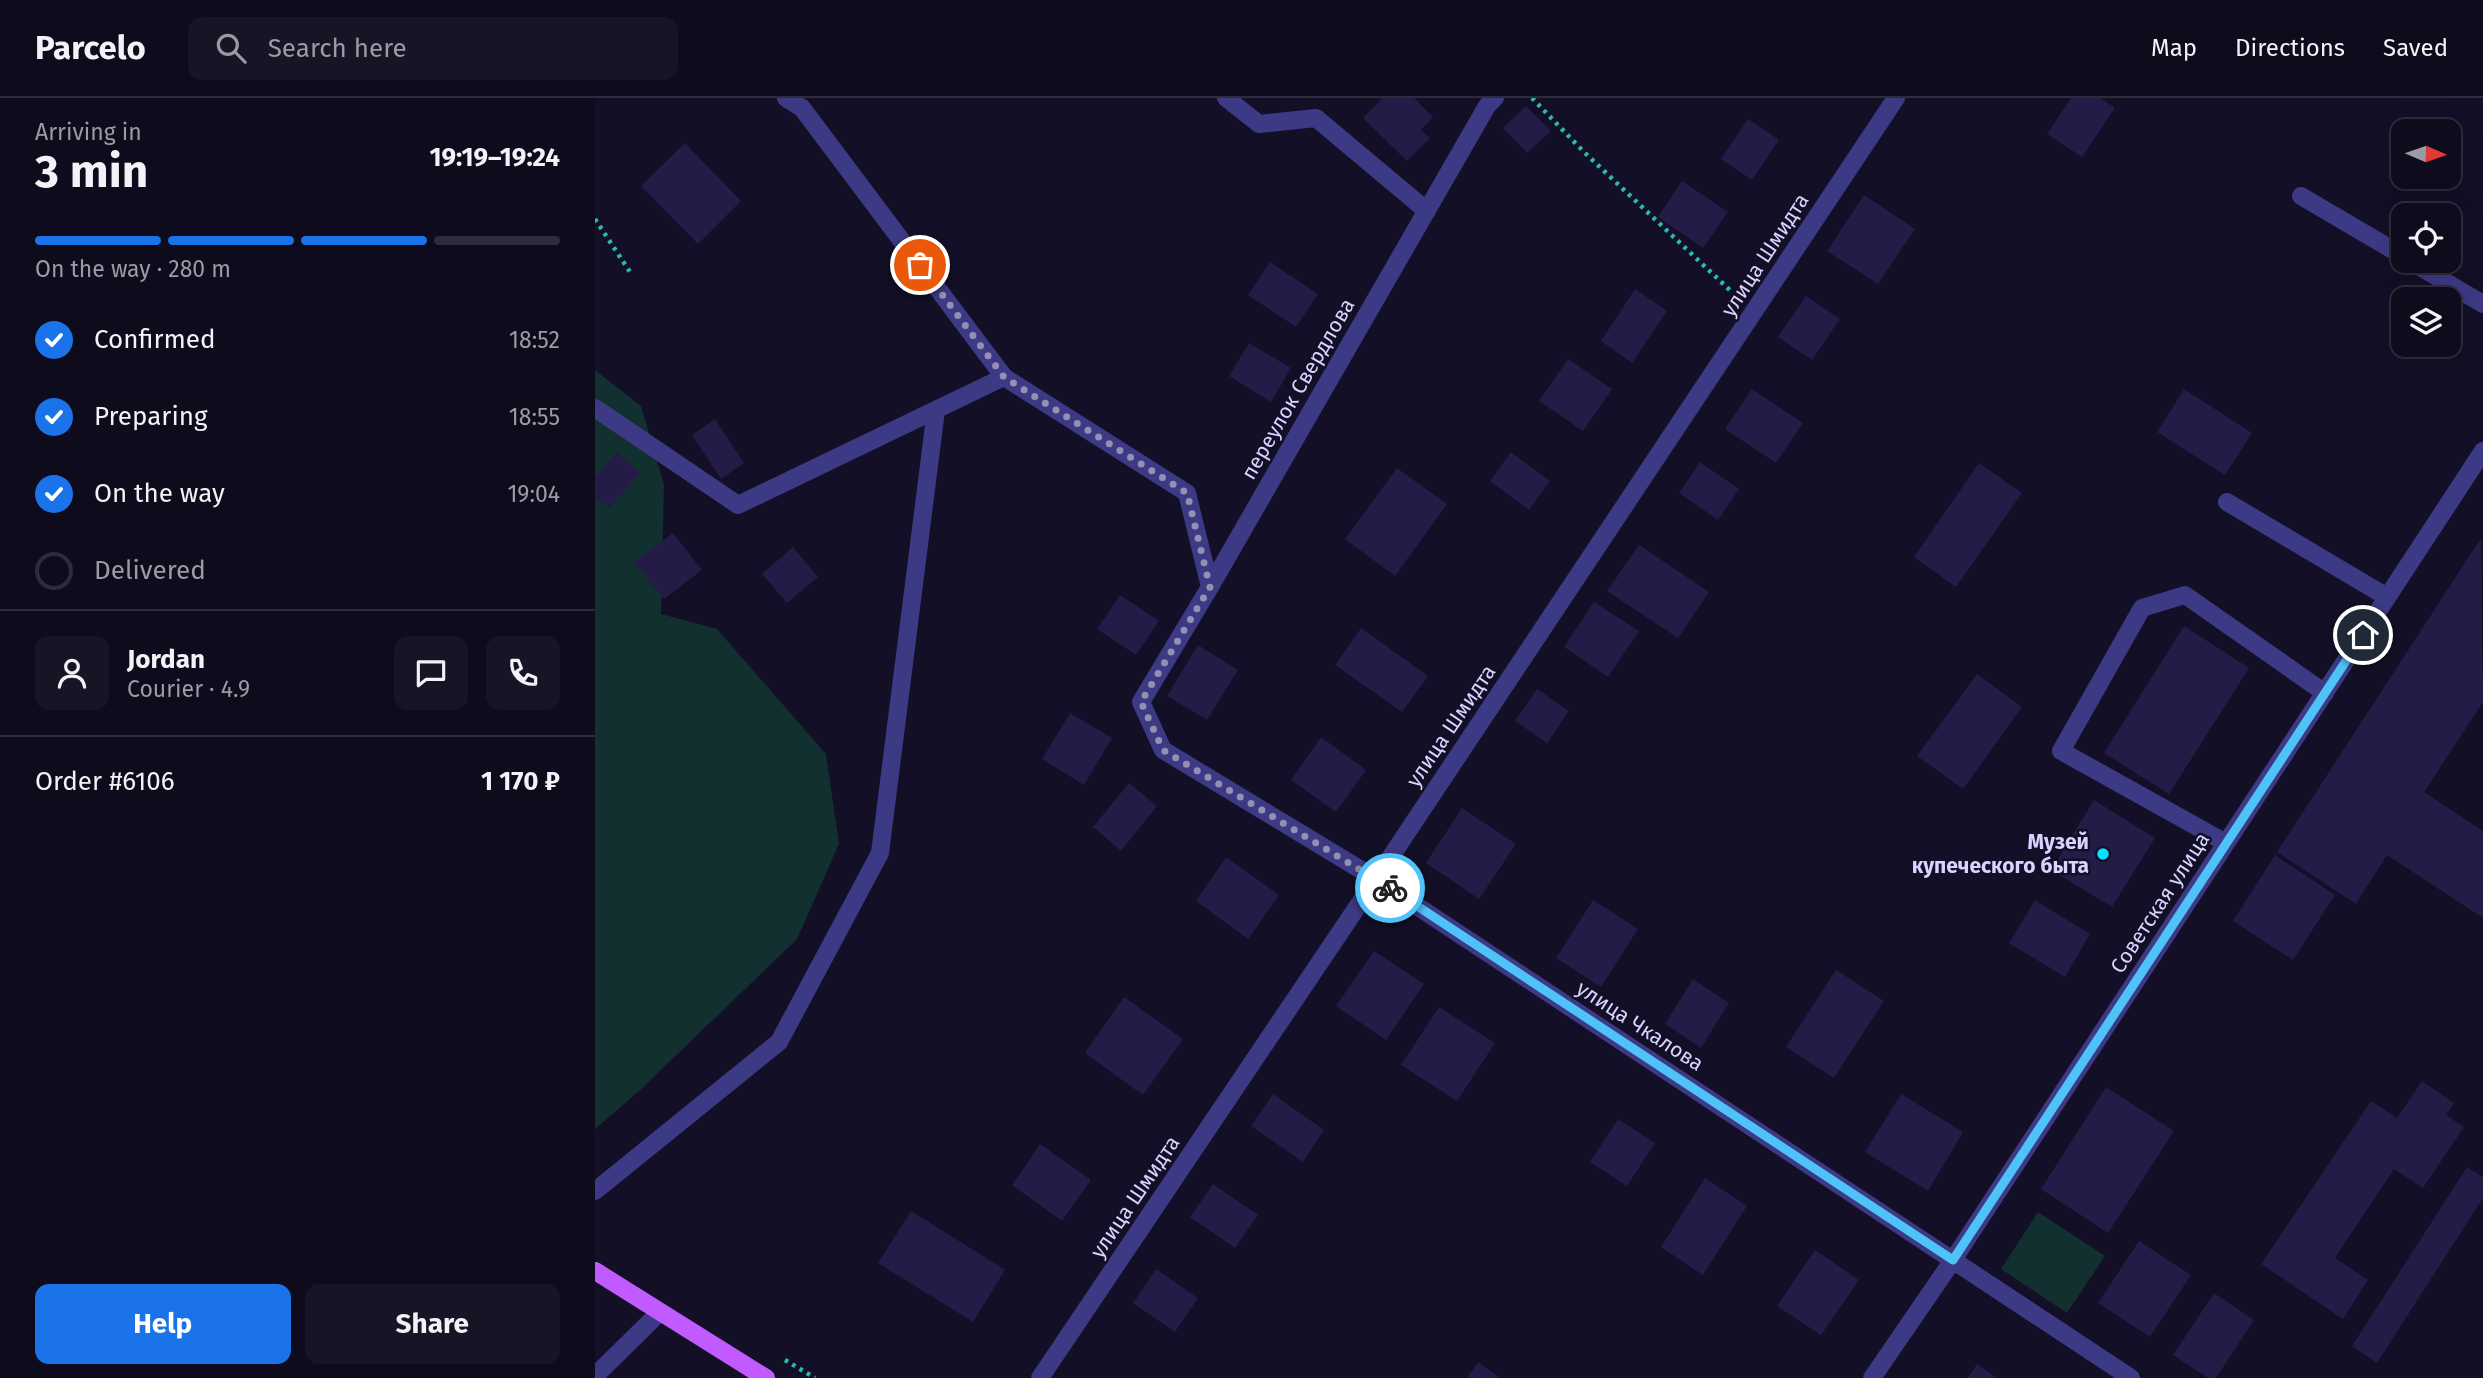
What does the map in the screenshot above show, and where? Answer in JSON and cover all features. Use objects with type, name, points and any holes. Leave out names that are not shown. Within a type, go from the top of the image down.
[{"type":"main road","points":[[595,1271],[766,1378]]},
{"type":"street","points":[[786,98],[802,108],[1004,377],[1187,493],[1210,587]]},
{"type":"street","points":[[1226,98],[1259,124],[1316,118],[1427,211]]},
{"type":"street","name":"переулок Свердлова","points":[[1141,702],[1487,106],[1495,98]]},
{"type":"street","name":"улица Шмидта","points":[[1040,1378],[1896,98]]},
{"type":"street","points":[[2301,196],[2391,249]]},
{"type":"street","points":[[2430,273],[2483,304]]},
{"type":"street","points":[[595,408],[738,505],[1004,377]]},
{"type":"street","points":[[595,1191],[779,1042],[880,853],[936,410]]},
{"type":"street","name":"Советская улица","points":[[1872,1378],[1953,1260],[2483,451]]},
{"type":"street","points":[[2227,502],[2388,597]]},
{"type":"street","points":[[2226,843],[2061,751],[2142,608],[2185,595],[2325,693]]},
{"type":"street","name":"улица Чкалова","points":[[1141,702],[1163,750],[1376,879],[2131,1378]]},
{"type":"street","points":[[595,1376],[659,1313]]},
{"type":"path","points":[[1532,98],[1584,152],[1754,313]]},
{"type":"path","points":[[595,219],[630,272]]},
{"type":"green space","points":[[595,370],[641,406],[664,485],[661,614],[717,629],[826,754],[839,844],[797,939],[638,1092],[595,1129]]},
{"type":"green space","points":[[2038,1212],[2105,1256],[2067,1313],[2001,1269]]},
{"type":"building","points":[[1382,98],[1414,98],[1433,117],[1421,130],[1430,138],[1407,161],[1363,118]]},
{"type":"building","points":[[2071,98],[2101,98],[2115,108],[2082,157],[2047,134]]},
{"type":"building","points":[[1526,106],[1551,131],[1527,153],[1503,128]]},
{"type":"building","points":[[1748,119],[1779,140],[1752,180],[1721,159]]},
{"type":"building","points":[[685,143],[741,201],[698,244],[641,186]]},
{"type":"building","points":[[1682,181],[1728,212],[1703,248],[1658,217]]},
{"type":"building","points":[[1864,195],[1915,229],[1878,284],[1827,251]]},
{"type":"building","points":[[1270,262],[1318,294],[1296,327],[1248,295]]},
{"type":"building","points":[[1635,289],[1667,311],[1632,363],[1601,341]]},
{"type":"building","points":[[1806,296],[1840,319],[1812,360],[1778,337]]},
{"type":"building","points":[[1249,343],[1291,368],[1271,402],[1229,376]]},
{"type":"building","points":[[1568,359],[1612,389],[1583,431],[1539,401]]},
{"type":"building","points":[[1752,389],[1803,423],[1776,463],[1725,429]]},
{"type":"building","points":[[2184,389],[2252,433],[2225,475],[2157,432]]},
{"type":"building","points":[[715,419],[744,463],[721,479],[692,435]]},
{"type":"building","points":[[617,452],[640,473],[609,508],[595,496],[595,478]]},
{"type":"building","points":[[1511,452],[1550,481],[1529,510],[1490,481]]},
{"type":"building","points":[[1700,462],[1739,489],[1718,520],[1679,493]]},
{"type":"building","points":[[1979,463],[2022,493],[1956,587],[1914,557]]},
{"type":"building","points":[[1397,468],[1447,504],[1395,576],[1345,539]]},
{"type":"building","points":[[673,533],[702,570],[664,599],[634,562]]},
{"type":"building","points":[[2481,538],[2483,702],[2424,792],[2483,831],[2483,918],[2387,855],[2356,904],[2277,852]]},
{"type":"building","points":[[1639,545],[1709,592],[1678,638],[1607,591]]},
{"type":"building","points":[[793,547],[818,577],[787,603],[762,574]]},
{"type":"building","points":[[1120,595],[1159,621],[1136,655],[1097,629]]},
{"type":"building","points":[[1594,602],[1639,631],[1608,677],[1564,647]]},
{"type":"building","points":[[2184,626],[2249,668],[2169,794],[2104,753]]},
{"type":"building","points":[[1361,628],[1428,676],[1402,712],[1335,665]]},
{"type":"building","points":[[1198,645],[1238,670],[1207,720],[1167,696]]},
{"type":"building","points":[[1977,674],[2022,707],[1963,789],[1917,756]]},
{"type":"building","points":[[1537,689],[1569,711],[1547,743],[1515,721]]},
{"type":"building","points":[[1070,713],[1112,738],[1084,785],[1042,759]]},
{"type":"building","points":[[1321,737],[1366,770],[1336,812],[1291,780]]},
{"type":"building","points":[[1129,783],[1157,806],[1121,851],[1093,827]]},
{"type":"building","name":"Музей купеческого быта","points":[[2094,800],[2155,838],[2112,907],[2051,870]]},
{"type":"building","points":[[1462,808],[1516,844],[1479,899],[1426,863]]},
{"type":"building","points":[[2275,855],[2335,895],[2293,960],[2233,921]]},
{"type":"building","points":[[1226,857],[1279,895],[1248,939],[1196,901]]},
{"type":"building","points":[[1593,900],[1638,929],[1601,987],[1556,958]]},
{"type":"building","points":[[2035,900],[2090,934],[2065,977],[2009,943]]},
{"type":"building","points":[[1374,951],[1424,984],[1386,1040],[1336,1006]]},
{"type":"building","points":[[1836,970],[1884,1001],[1834,1078],[1786,1047]]},
{"type":"building","points":[[1693,979],[1729,1003],[1701,1048],[1665,1024]]},
{"type":"building","points":[[1124,997],[1183,1039],[1143,1095],[1085,1053]]},
{"type":"building","points":[[1439,1007],[1495,1043],[1457,1101],[1401,1065]]},
{"type":"building","points":[[2422,1081],[2454,1103],[2446,1115],[2464,1127],[2423,1188],[2394,1169],[2335,1258],[2368,1280],[2343,1319],[2261,1264],[2371,1101],[2397,1118]]},
{"type":"building","points":[[2106,1087],[2174,1131],[2108,1233],[2041,1189]]},
{"type":"building","points":[[1273,1094],[1324,1130],[1303,1162],[1251,1126]]},
{"type":"building","points":[[1901,1094],[1963,1132],[1928,1191],[1865,1152]]},
{"type":"building","points":[[1618,1119],[1655,1143],[1627,1186],[1590,1162]]},
{"type":"building","points":[[1040,1144],[1091,1180],[1062,1221],[1012,1185]]},
{"type":"building","points":[[2467,1167],[2483,1177],[2483,1198],[2377,1363],[2352,1346]]},
{"type":"building","points":[[1705,1178],[1747,1206],[1703,1275],[1661,1247]]},
{"type":"building","points":[[1213,1184],[1258,1215],[1235,1248],[1190,1217]]},
{"type":"building","points":[[911,1211],[1005,1270],[973,1322],[878,1263]]},
{"type":"building","points":[[2139,1241],[2191,1275],[2150,1337],[2098,1303]]},
{"type":"building","points":[[1815,1250],[1859,1280],[1821,1335],[1777,1306]]},
{"type":"building","points":[[1156,1269],[1198,1298],[1175,1332],[1133,1303]]},
{"type":"building","points":[[2214,1293],[2254,1320],[2216,1378],[2208,1378],[2173,1355]]},
{"type":"building","points":[[1478,1362],[1500,1378],[1467,1378]]},
{"type":"building","points":[[1977,1364],[1997,1378],[1968,1378]]},
{"type":"way so far","points":[[920,265],[1004,377],[1187,493],[1210,587],[1141,702],[1163,750],[1390,888]]},
{"type":"place","name":"Музей купеческого быта","points":[[2103,854]]},
{"type":"route","points":[[1390,888],[1953,1260],[2363,635]]}]
